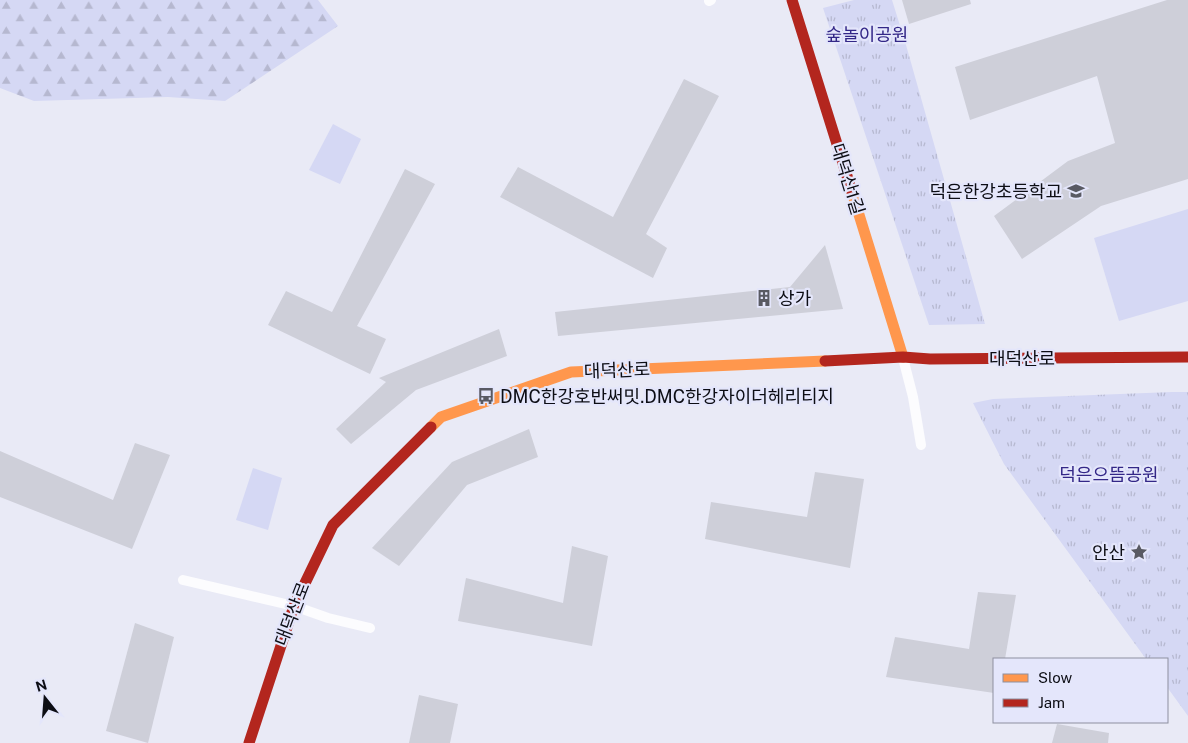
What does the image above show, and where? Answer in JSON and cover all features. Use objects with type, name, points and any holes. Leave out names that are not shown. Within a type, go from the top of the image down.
[{"type":"street","name":"대덕산1길","points":[[792,0],[903,358]]},
{"type":"street","name":"대덕산로","points":[[249,743],[294,606],[334,526],[441,417],[571,372],[903,358],[1188,357]]},
{"type":"lane","points":[[903,358],[913,397],[921,445]]},
{"type":"lane","points":[[183,580],[294,606],[328,618],[370,628]]},
{"type":"green space","points":[[0,0],[318,0],[338,26],[225,101],[168,97],[34,101],[0,88]]},
{"type":"green space","name":"숲놀이공원","points":[[854,0],[892,0],[985,324],[929,325],[823,8]]},
{"type":"green space","points":[[333,124],[361,139],[340,184],[309,170]]},
{"type":"green space","points":[[1188,209],[1188,301],[1119,321],[1094,238]]},
{"type":"green space","name":"덕은으뜸공원","points":[[1188,392],[1188,716],[1168,688],[1168,658],[1145,658],[1004,464],[973,403],[993,399]]},
{"type":"green space","points":[[253,468],[282,478],[268,530],[236,520]]},
{"type":"building","points":[[902,0],[970,0],[971,4],[909,24]]},
{"type":"building","points":[[1167,0],[1188,0],[1188,179],[1101,206],[1022,259],[994,216],[1068,161],[1115,143],[1097,76],[970,120],[955,67]]},
{"type":"building","points":[[684,79],[719,96],[646,234],[667,248],[653,278],[500,197],[518,167],[613,217]]},
{"type":"building","points":[[405,169],[435,184],[357,326],[386,339],[370,374],[268,325],[286,291],[332,312]]},
{"type":"building","name":"상가","points":[[825,245],[843,309],[558,336],[555,312],[790,287]]},
{"type":"building","points":[[499,329],[507,356],[416,390],[351,444],[336,429],[386,382],[379,378]]},
{"type":"building","points":[[529,429],[538,457],[467,485],[399,566],[372,548],[452,462]]},
{"type":"building","points":[[135,443],[170,455],[132,549],[0,497],[0,451],[113,500]]},
{"type":"building","points":[[815,472],[864,479],[850,568],[705,539],[711,502],[807,517]]},
{"type":"building","points":[[572,546],[608,556],[592,646],[458,621],[466,578],[563,603]]},
{"type":"building","points":[[978,592],[1016,595],[1005,658],[993,658],[993,693],[886,677],[895,637],[969,649]]},
{"type":"building","points":[[135,623],[174,637],[148,743],[106,731]]},
{"type":"building","points":[[419,695],[458,704],[450,743],[409,743]]},
{"type":"building","points":[[1057,724],[1109,733],[1108,743],[1052,743]]},
{"type":"traffic: slow","points":[[852,192],[903,357]]},
{"type":"traffic: slow","points":[[431,427],[441,417],[571,372],[825,361]]},
{"type":"traffic: jam","points":[[792,0],[852,192]]},
{"type":"traffic: jam","points":[[825,361],[903,357],[930,359],[1188,357]]},
{"type":"traffic: jam","points":[[249,743],[294,606],[333,525],[431,427]]},
{"type":"place","name":"덕은한강초등학교","points":[[1076,191]]},
{"type":"place","name":"상가","points":[[764,298]]},
{"type":"place","name":"DMC한강호반써밋.DMC한강자이더헤리티지","points":[[486,396]]},
{"type":"place","name":"안산","points":[[1139,552]]}]
